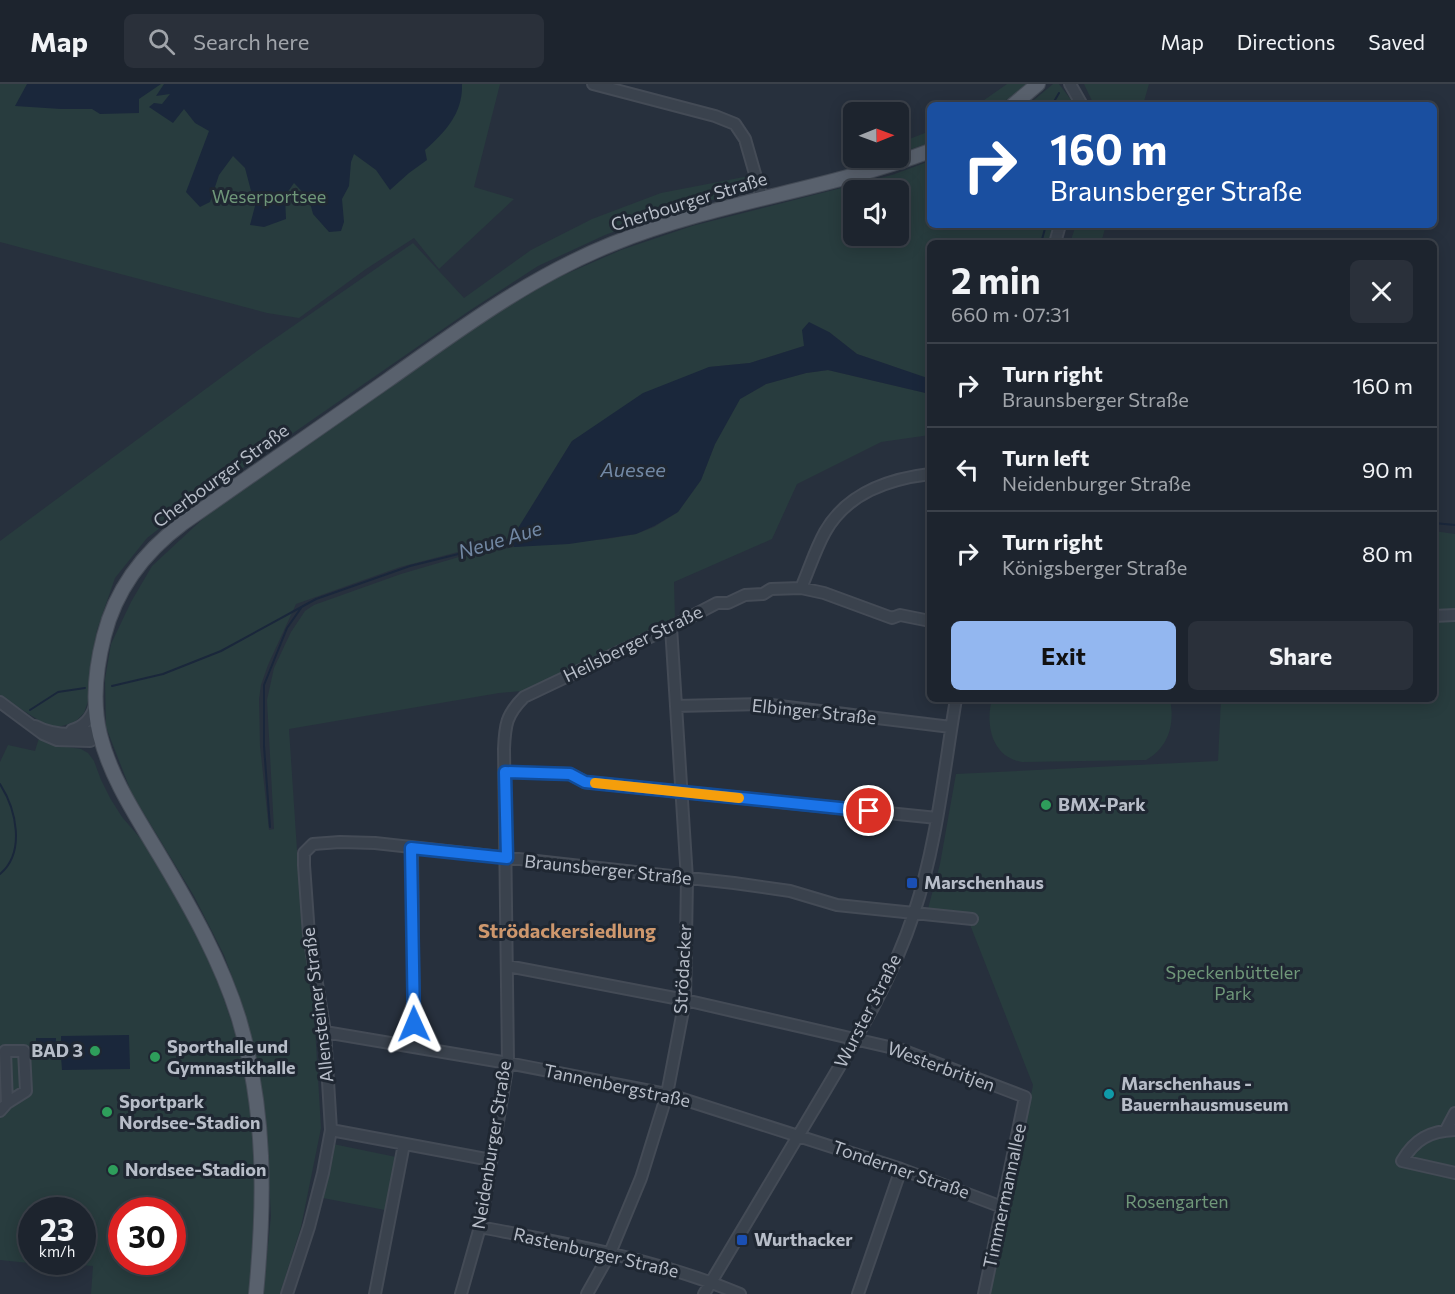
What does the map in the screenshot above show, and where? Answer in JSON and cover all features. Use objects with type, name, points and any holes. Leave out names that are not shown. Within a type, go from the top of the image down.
[{"type":"main road","points":[[1017,102],[1038,84]]},
{"type":"main road","name":"Cherbourger Straße","points":[[256,1294],[262,1215],[263,1160],[247,1047],[217,960],[130,807],[109,764],[99,733],[96,700],[99,660],[106,627],[126,582],[146,556],[183,523],[476,317],[543,276],[612,244],[663,225],[871,171],[927,152]]},
{"type":"street","points":[[593,84],[715,116],[735,124],[745,140],[762,198]]},
{"type":"street","points":[[1070,84],[1080,102]]},
{"type":"street","points":[[801,588],[824,534],[842,510],[869,489],[927,475]]},
{"type":"street","name":"Heilsberger Straße","points":[[513,708],[524,697],[717,603],[728,603],[745,595],[801,588],[824,593],[892,618],[900,615],[927,620]]},
{"type":"street","points":[[1437,616],[1455,615]]},
{"type":"street","name":"Strödacker","points":[[587,1294],[610,1253],[641,1178],[667,1094],[685,1000],[687,879],[671,627]]},
{"type":"street","points":[[58,734],[85,724],[92,714],[96,700]]},
{"type":"street","points":[[0,702],[43,734],[57,740],[90,741],[99,733],[91,731],[58,734],[35,726]]},
{"type":"street","name":"Wurster Straße","points":[[704,1294],[856,1038],[886,981],[915,912],[924,878],[937,818],[955,702]]},
{"type":"street","name":"Elbinger Straße","points":[[676,706],[763,705],[951,727]]},
{"type":"street","name":"Neidenburger Straße","points":[[461,1294],[480,1227],[508,1063],[505,772],[506,723],[513,708]]},
{"type":"street","points":[[69,741],[98,749],[109,764]]},
{"type":"street","points":[[505,772],[570,774],[585,782],[937,818]]},
{"type":"street","name":"Braunsberger Straße","points":[[304,853],[313,844],[340,842],[411,848],[790,891],[837,904],[915,912]]},
{"type":"street","points":[[411,848],[414,1047]]},
{"type":"street","name":"Allensteiner Straße","points":[[287,1294],[309,1227],[331,1130],[325,1032],[309,935],[304,853]]},
{"type":"street","points":[[915,912],[972,919]]},
{"type":"street","name":"Westerbritjen","points":[[507,966],[685,1000],[856,1038],[902,1050],[1025,1097]]},
{"type":"street","name":"Tannenbergstraße","points":[[325,1032],[508,1063],[667,1094],[799,1135]]},
{"type":"street","points":[[24,1051],[26,1091],[3,1107],[5,1052],[24,1051]]},
{"type":"street","name":"Timmermannallee","points":[[984,1294],[1025,1097]]},
{"type":"street","points":[[1455,1113],[1451,1130],[1422,1138],[1402,1161],[1455,1173]]},
{"type":"street","points":[[331,1130],[491,1161]]},
{"type":"street","name":"Tonderner Straße","points":[[799,1135],[902,1169],[1002,1207]]},
{"type":"street","points":[[375,1294],[404,1144]]},
{"type":"street","points":[[858,1294],[902,1169]]},
{"type":"street","name":"Rastenburger Straße","points":[[480,1227],[610,1253],[711,1282]]},
{"type":"street","points":[[711,1282],[740,1294]]},
{"type":"green space","name":"Weserportsee","points":[[0,84],[500,84],[474,187],[514,199],[439,269],[414,238],[366,269],[299,318],[267,313],[0,242]]},
{"type":"green space","points":[[1007,84],[1027,84],[1004,102],[981,102]]},
{"type":"green space","points":[[1053,84],[1059,84],[1073,102],[1032,102]]},
{"type":"green space","points":[[1084,84],[1149,84],[1144,102],[1093,102]]},
{"type":"green space","points":[[927,132],[927,144],[909,150],[909,139]]},
{"type":"green space","points":[[927,162],[927,228],[1056,228],[1052,240],[927,240],[927,378],[857,354],[829,332],[804,346],[750,363],[709,367],[572,441],[512,538],[400,567],[296,604],[268,665],[259,699],[260,746],[269,830],[274,829],[267,700],[274,668],[291,632],[305,611],[314,605],[401,574],[459,557],[514,547],[607,539],[636,534],[654,527],[678,512],[701,480],[715,444],[740,399],[766,384],[806,373],[828,370],[927,393],[927,435],[881,442],[797,484],[772,539],[674,582],[675,619],[522,691],[289,729],[302,926],[312,977],[321,1128],[301,1227],[280,1294],[263,1294],[271,1216],[266,1124],[260,1081],[241,1001],[224,955],[194,896],[132,794],[106,727],[105,679],[111,644],[131,602],[152,566],[207,515],[480,322],[557,278],[621,250],[692,226],[843,187],[843,246],[909,246],[909,180],[872,180]]},
{"type":"green space","points":[[749,176],[738,193],[668,212],[605,235],[538,266],[469,311],[191,504],[147,538],[115,578],[97,630],[88,701],[84,713],[75,722],[62,726],[48,726],[0,696],[0,541],[257,351],[413,243],[464,298],[531,250],[592,219],[661,193]]},
{"type":"green space","points":[[1075,228],[1105,228],[1102,240],[1071,240]]},
{"type":"green space","name":"Speckenbütteler Park","points":[[1437,531],[1455,534],[1455,1294],[988,1294],[1008,1211],[1033,1085],[969,922],[926,916],[940,864],[956,774],[1218,761],[1221,702],[1437,702]]},
{"type":"green space","points":[[991,702],[1170,702],[1172,717],[1165,742],[1154,755],[1146,760],[1022,762],[1012,759],[997,747],[991,729]]},
{"type":"green space","name":"Sportpark Nordsee-Stadion","points":[[39,738],[54,745],[81,749],[88,753],[122,817],[147,846],[165,874],[210,958],[236,1035],[254,1119],[257,1189],[251,1294],[91,1294],[92,1275],[96,1275],[96,1197],[18,1197],[18,1262],[0,1260],[0,762],[8,745],[35,751]]},
{"type":"green space","points":[[333,1144],[396,1157],[385,1210],[323,1198]]},
{"type":"water","points":[[27,84],[161,84],[139,99],[139,113],[100,114],[92,109],[15,106]]},
{"type":"water","name":"Weserportsee","points":[[164,84],[462,84],[462,94],[452,121],[425,150],[427,160],[390,190],[376,170],[354,154],[349,186],[342,199],[344,222],[341,231],[329,232],[313,214],[309,199],[294,183],[285,196],[286,219],[264,227],[250,225],[255,206],[245,168],[233,156],[219,175],[210,202],[200,207],[186,192],[209,131],[195,123],[184,109],[173,123],[149,107],[154,103],[162,104],[170,94],[156,96]]},
{"type":"water","name":"Auesee","points":[[809,322],[829,332],[857,354],[927,378],[927,393],[828,370],[806,373],[766,384],[740,399],[715,444],[701,480],[678,512],[636,534],[569,544],[514,547],[512,538],[572,441],[643,393],[709,367],[750,363],[804,346],[802,330]]},
{"type":"water","name":"BAD 3","points":[[129,1035],[130,1069],[62,1070],[61,1057],[36,1058],[36,1038],[56,1038],[56,1042],[61,1042],[61,1036]]},
{"type":"waterway","points":[[1054,102],[1059,93]]},
{"type":"waterway","points":[[1042,240],[1045,228]]},
{"type":"waterway","name":"Neue Aue","points":[[1437,523],[1455,525]]},
{"type":"waterway","name":"Neue Aue","points":[[112,686],[163,674],[221,651],[316,599],[410,566],[515,540]]},
{"type":"waterway","points":[[270,827],[264,746],[264,685],[287,628],[301,608]]},
{"type":"waterway","name":"Neue Aue","points":[[30,710],[58,692],[85,688]]},
{"type":"waterway","points":[[0,784],[6,794],[16,830],[13,854],[8,865],[0,874]]},
{"type":"slow traffic","points":[[595,783],[739,798]]},
{"type":"place","name":"BMX-Park","points":[[1046,805]]},
{"type":"place","name":"Marschenhaus","points":[[912,883]]},
{"type":"place","name":"BAD 3","points":[[95,1051]]},
{"type":"place","name":"Sporthalle und Gymnastikhalle","points":[[155,1057]]},
{"type":"place","name":"Marschenhaus - Bauernhausmuseum","points":[[1109,1094]]},
{"type":"place","name":"Sportpark Nordsee-Stadion","points":[[107,1112]]},
{"type":"place","name":"Nordsee-Stadion","points":[[113,1170]]},
{"type":"place","name":"Wurthacker","points":[[742,1240]]},
{"type":"district","name":"Strödackersiedlung","points":[[567,931]]},
{"type":"route","points":[[414,1024],[411,848],[507,858],[505,772],[570,774],[585,782],[869,811]]},
{"type":"park label","name":"Rosengarten","points":[[1177,1202]]}]
